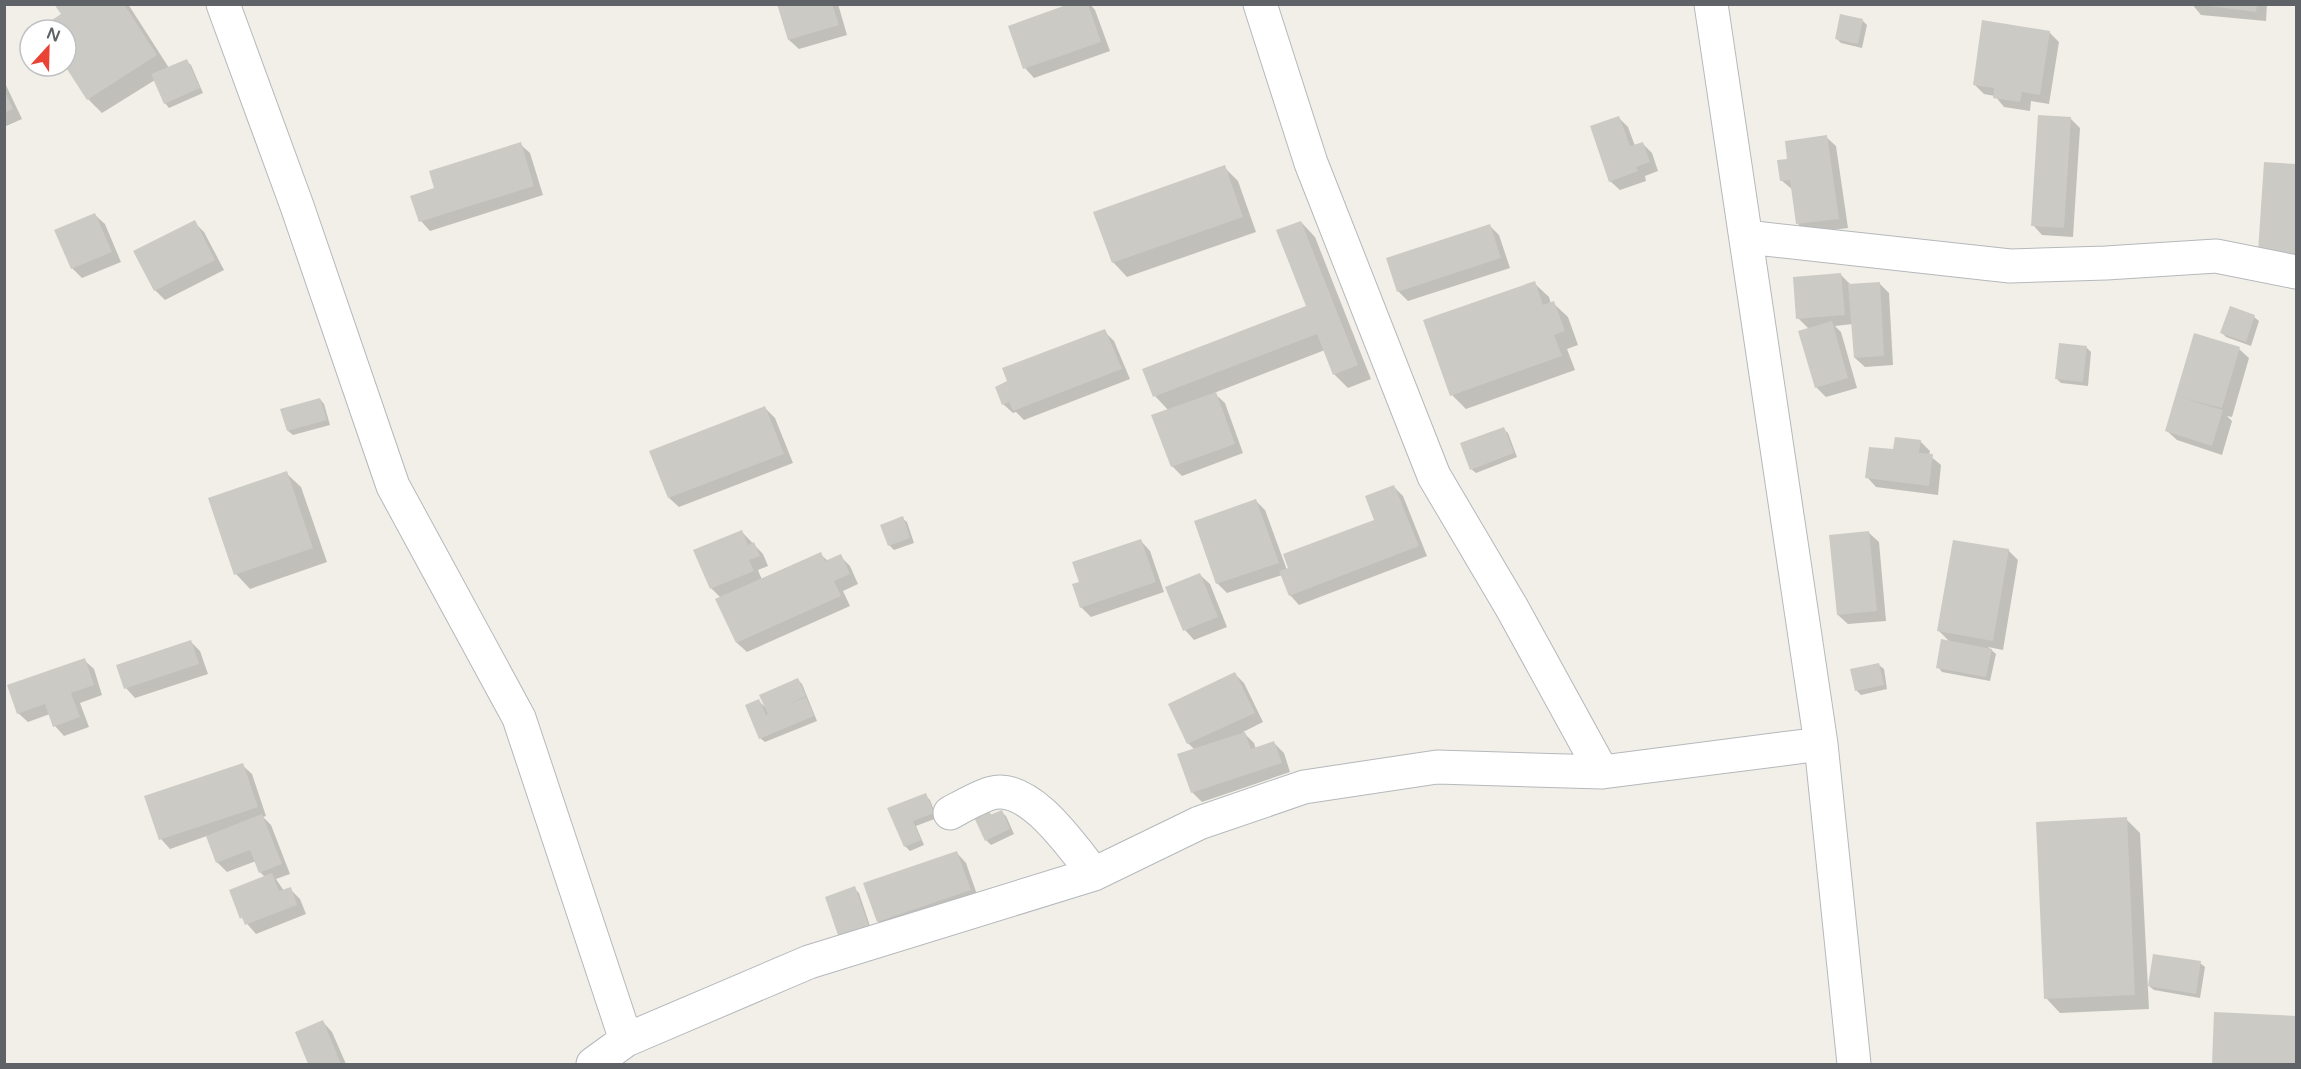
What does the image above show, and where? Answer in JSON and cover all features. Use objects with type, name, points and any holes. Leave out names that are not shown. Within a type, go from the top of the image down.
[{"type":"street","points":[[223,4],[297,206],[393,486],[519,718],[626,1040]]},
{"type":"street","points":[[1260,4],[1311,163],[1434,476],[1512,608],[1602,772]]},
{"type":"street","points":[[1711,4],[1821,744],[1854,1065]]},
{"type":"street","points":[[1746,237],[2010,266],[2216,256],[2296,273]]},
{"type":"street","points":[[593,1065],[626,1040],[809,962],[1094,874],[1199,823],[1304,787],[1437,767],[1602,772],[1821,744]]},
{"type":"street","points":[[950,813],[993,793],[1008,792],[1030,801],[1094,874]]},
{"type":"building","points":[[54,4],[124,4],[157,55],[87,100],[73,78],[78,78],[78,18],[55,18],[61,14]]},
{"type":"building","points":[[777,4],[832,4],[839,25],[788,40]]},
{"type":"building","points":[[1069,4],[1088,4],[1101,42],[1023,69],[1008,26]]},
{"type":"building","points":[[2193,4],[2257,4],[2256,12]]},
{"type":"building","points":[[1840,14],[1863,19],[1858,44],[1835,39]]},
{"type":"building","points":[[1982,20],[2050,31],[2040,95],[2022,92],[2020,102],[1993,98],[1994,88],[1973,85]]},
{"type":"building","points":[[187,59],[200,88],[164,104],[151,74]]},
{"type":"building","points":[[4,90],[13,109],[4,113]]},
{"type":"building","points":[[2038,115],[2071,117],[2064,228],[2031,226]]},
{"type":"building","points":[[1619,116],[1630,146],[1643,142],[1650,162],[1636,167],[1638,171],[1609,182],[1590,126]]},
{"type":"building","points":[[1827,135],[1839,219],[1796,224],[1790,180],[1780,181],[1777,160],[1787,159],[1785,141]]},
{"type":"building","points":[[521,142],[534,186],[419,222],[410,196],[434,188],[429,171]]},
{"type":"building","points":[[2264,162],[2296,164],[2296,255],[2258,252]]},
{"type":"building","points":[[1225,165],[1243,217],[1112,263],[1093,212]]},
{"type":"building","points":[[95,213],[112,252],[71,269],[54,230]]},
{"type":"building","points":[[195,220],[215,260],[154,291],[133,251]]},
{"type":"building","points":[[1301,221],[1358,365],[1333,375],[1317,334],[1153,397],[1142,369],[1306,306],[1276,230]]},
{"type":"building","points":[[1490,224],[1501,258],[1397,292],[1386,258]]},
{"type":"building","points":[[1841,273],[1845,315],[1796,319],[1793,277]]},
{"type":"building","points":[[1535,281],[1543,305],[1554,301],[1565,331],[1554,335],[1562,356],[1450,396],[1423,320]]},
{"type":"building","points":[[1880,282],[1884,356],[1854,358],[1848,284]]},
{"type":"building","points":[[2230,306],[2255,315],[2246,342],[2220,333]]},
{"type":"building","points":[[1832,321],[1848,378],[1815,388],[1798,331]]},
{"type":"building","points":[[1105,329],[1122,369],[1013,411],[1009,402],[1002,405],[995,387],[1007,381],[1002,368]]},
{"type":"building","points":[[2194,333],[2240,347],[2222,408],[2182,398],[2223,410],[2212,446],[2165,431]]},
{"type":"building","points":[[2059,343],[2087,346],[2083,382],[2055,379]]},
{"type":"building","points":[[1216,392],[1235,444],[1171,467],[1151,415]]},
{"type":"building","points":[[320,398],[327,420],[287,431],[280,409]]},
{"type":"building","points":[[765,406],[784,454],[668,498],[649,451]]},
{"type":"building","points":[[1504,427],[1514,453],[1470,470],[1460,443]]},
{"type":"building","points":[[1895,437],[1921,440],[1919,453],[1933,454],[1929,486],[1865,478],[1869,447],[1893,449]]},
{"type":"building","points":[[287,471],[313,548],[234,575],[208,498]]},
{"type":"building","points":[[1394,485],[1419,546],[1289,596],[1279,571],[1288,568],[1283,554],[1374,520],[1365,496]]},
{"type":"building","points":[[1256,499],[1279,563],[1216,584],[1194,521]]},
{"type":"building","points":[[903,516],[910,538],[888,546],[880,525]]},
{"type":"building","points":[[742,530],[748,545],[754,542],[760,556],[749,560],[754,571],[710,589],[693,550]]},
{"type":"building","points":[[1869,531],[1877,611],[1837,615],[1829,535]]},
{"type":"building","points":[[1141,539],[1156,582],[1080,608],[1072,584],[1079,582],[1072,562]]},
{"type":"building","points":[[1953,540],[2009,549],[1993,641],[1937,631]]},
{"type":"building","points":[[821,552],[825,561],[841,554],[850,574],[834,581],[841,596],[736,643],[715,599]]},
{"type":"building","points":[[1200,573],[1218,617],[1183,631],[1165,587]]},
{"type":"building","points":[[1941,639],[1992,649],[1986,677],[1936,668]]},
{"type":"building","points":[[191,640],[199,664],[124,689],[116,665]]},
{"type":"building","points":[[85,658],[94,685],[71,693],[80,717],[53,727],[45,704],[17,714],[7,685]]},
{"type":"building","points":[[1879,663],[1884,685],[1855,691],[1850,669]]},
{"type":"building","points":[[1235,672],[1255,713],[1187,744],[1168,704]]},
{"type":"building","points":[[798,678],[806,696],[789,704],[806,697],[814,716],[759,739],[745,705],[759,699],[766,715],[768,714],[759,695]]},
{"type":"building","points":[[1245,732],[1251,749],[1274,741],[1282,763],[1191,793],[1177,754]]},
{"type":"building","points":[[243,763],[258,807],[159,840],[144,796]]},
{"type":"building","points":[[926,793],[934,813],[913,821],[921,840],[904,847],[887,808]]},
{"type":"building","points":[[986,807],[990,815],[1002,810],[1010,829],[985,841],[972,813]]},
{"type":"building","points":[[262,814],[282,864],[259,873],[250,850],[216,863],[206,836]]},
{"type":"building","points":[[2127,817],[2135,995],[2044,999],[2036,822]]},
{"type":"building","points":[[957,851],[971,890],[877,922],[863,883]]},
{"type":"building","points":[[272,873],[279,891],[291,887],[297,905],[245,925],[242,917],[240,919],[229,890]]},
{"type":"building","points":[[855,886],[869,927],[839,938],[825,897]]},
{"type":"building","points":[[2153,954],[2201,961],[2196,994],[2148,986]]},
{"type":"building","points":[[2214,1012],[2296,1016],[2296,1064],[2212,1064]]},
{"type":"building","points":[[323,1020],[341,1064],[308,1064],[295,1032]]}]
